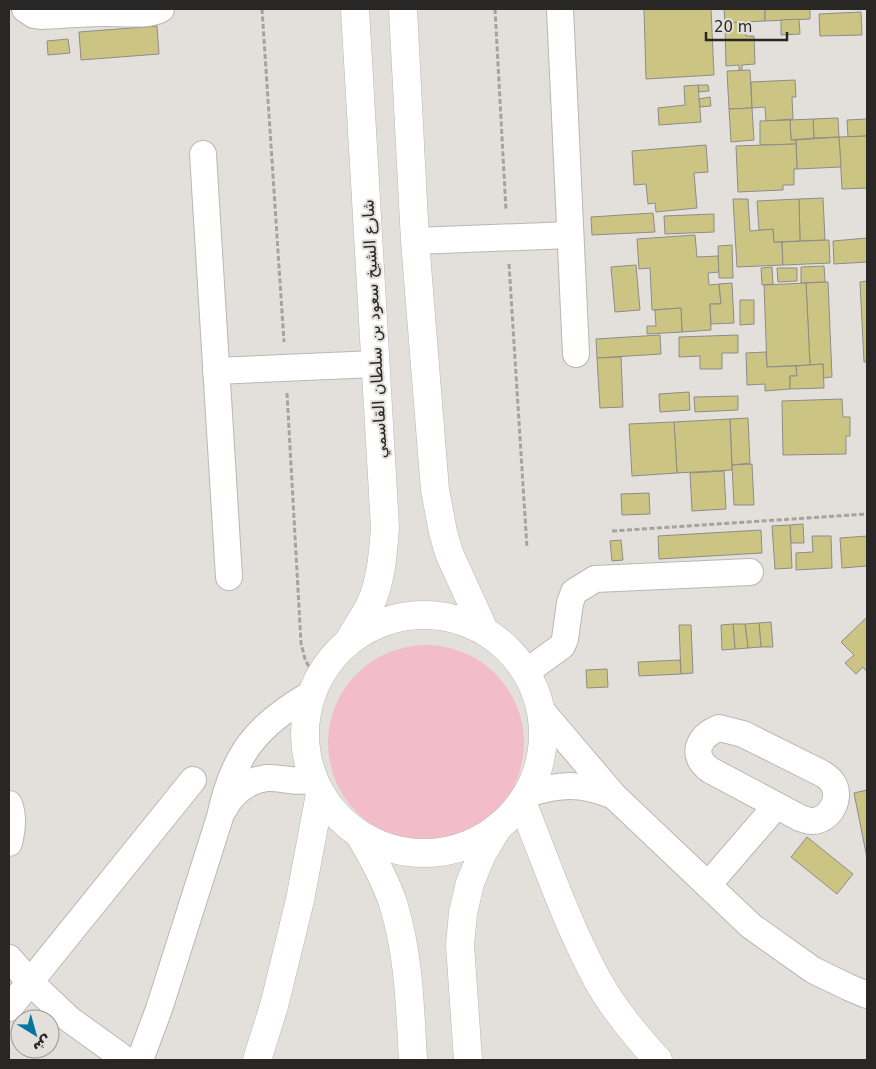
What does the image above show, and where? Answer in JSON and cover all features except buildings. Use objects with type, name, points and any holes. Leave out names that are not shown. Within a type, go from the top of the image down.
[{"type":"main road","name":"شارع الشيخ سعود بن سلطان القاسمي","points":[[348,642],[370,604],[378,579],[385,528],[356,9]]},
{"type":"main road","points":[[403,9],[415,241],[435,490],[438,511],[449,553],[484,630]]},
{"type":"main road","points":[[468,1060],[460,945],[463,914],[470,883],[482,854],[498,826],[524,798],[538,768],[543,739],[541,710],[535,690],[526,672],[508,649],[484,630],[450,618],[414,615],[379,623],[348,642],[330,660],[317,681],[311,694],[306,715],[304,737],[306,758],[317,787],[337,816],[358,834],[386,847],[415,853],[445,851],[464,845],[473,842],[498,826]]},
{"type":"main road","points":[[256,1060],[274,1006],[300,900],[317,787]]},
{"type":"main road","points":[[524,798],[571,926],[599,982],[634,1034],[658,1060]]},
{"type":"main road","points":[[358,834],[378,867],[392,902],[402,938],[408,976],[413,1060]]},
{"type":"street","points":[[25,9],[34,15],[41,16],[105,11],[148,13],[156,12],[160,9]]},
{"type":"street","points":[[560,9],[576,354]]},
{"type":"street","points":[[203,154],[229,577]]},
{"type":"street","points":[[415,241],[570,235]]},
{"type":"street","points":[[216,371],[375,364]]},
{"type":"street","points":[[526,672],[562,646],[565,639],[570,603],[574,592],[595,579],[750,572]]},
{"type":"street","points":[[140,1060],[159,1009],[232,774],[250,743],[268,724],[281,712],[311,694]]},
{"type":"street","points":[[541,710],[614,796],[751,926],[806,965],[867,995]]},
{"type":"street","points":[[719,728],[743,734],[823,774],[833,782],[837,795],[834,808],[825,817],[812,821],[800,818],[776,806],[702,764],[698,753],[700,742],[708,732],[719,728]]},
{"type":"street","points":[[220,816],[227,802],[238,790],[251,782],[266,778],[317,787]]},
{"type":"street","points":[[9,1008],[194,780]]},
{"type":"street","points":[[524,798],[548,788],[570,785],[593,788],[614,796]]},
{"type":"street","points":[[9,804],[12,828],[9,843]]},
{"type":"street","points":[[708,885],[776,806]]},
{"type":"street","points":[[9,958],[29,981],[69,1019],[126,1060]]},
{"type":"path","points":[[495,9],[507,237],[527,548]]},
{"type":"path","points":[[612,531],[867,514]]},
{"type":"shaded area","points":[[416,645],[436,645],[455,649],[472,656],[481,661],[502,681],[517,705],[524,733],[524,753],[517,781],[508,798],[488,819],[472,830],[455,837],[436,841],[416,841],[388,834],[371,825],[344,798],[332,772],[328,753],[328,733],[335,705],[344,688],[371,661],[397,649]]}]
